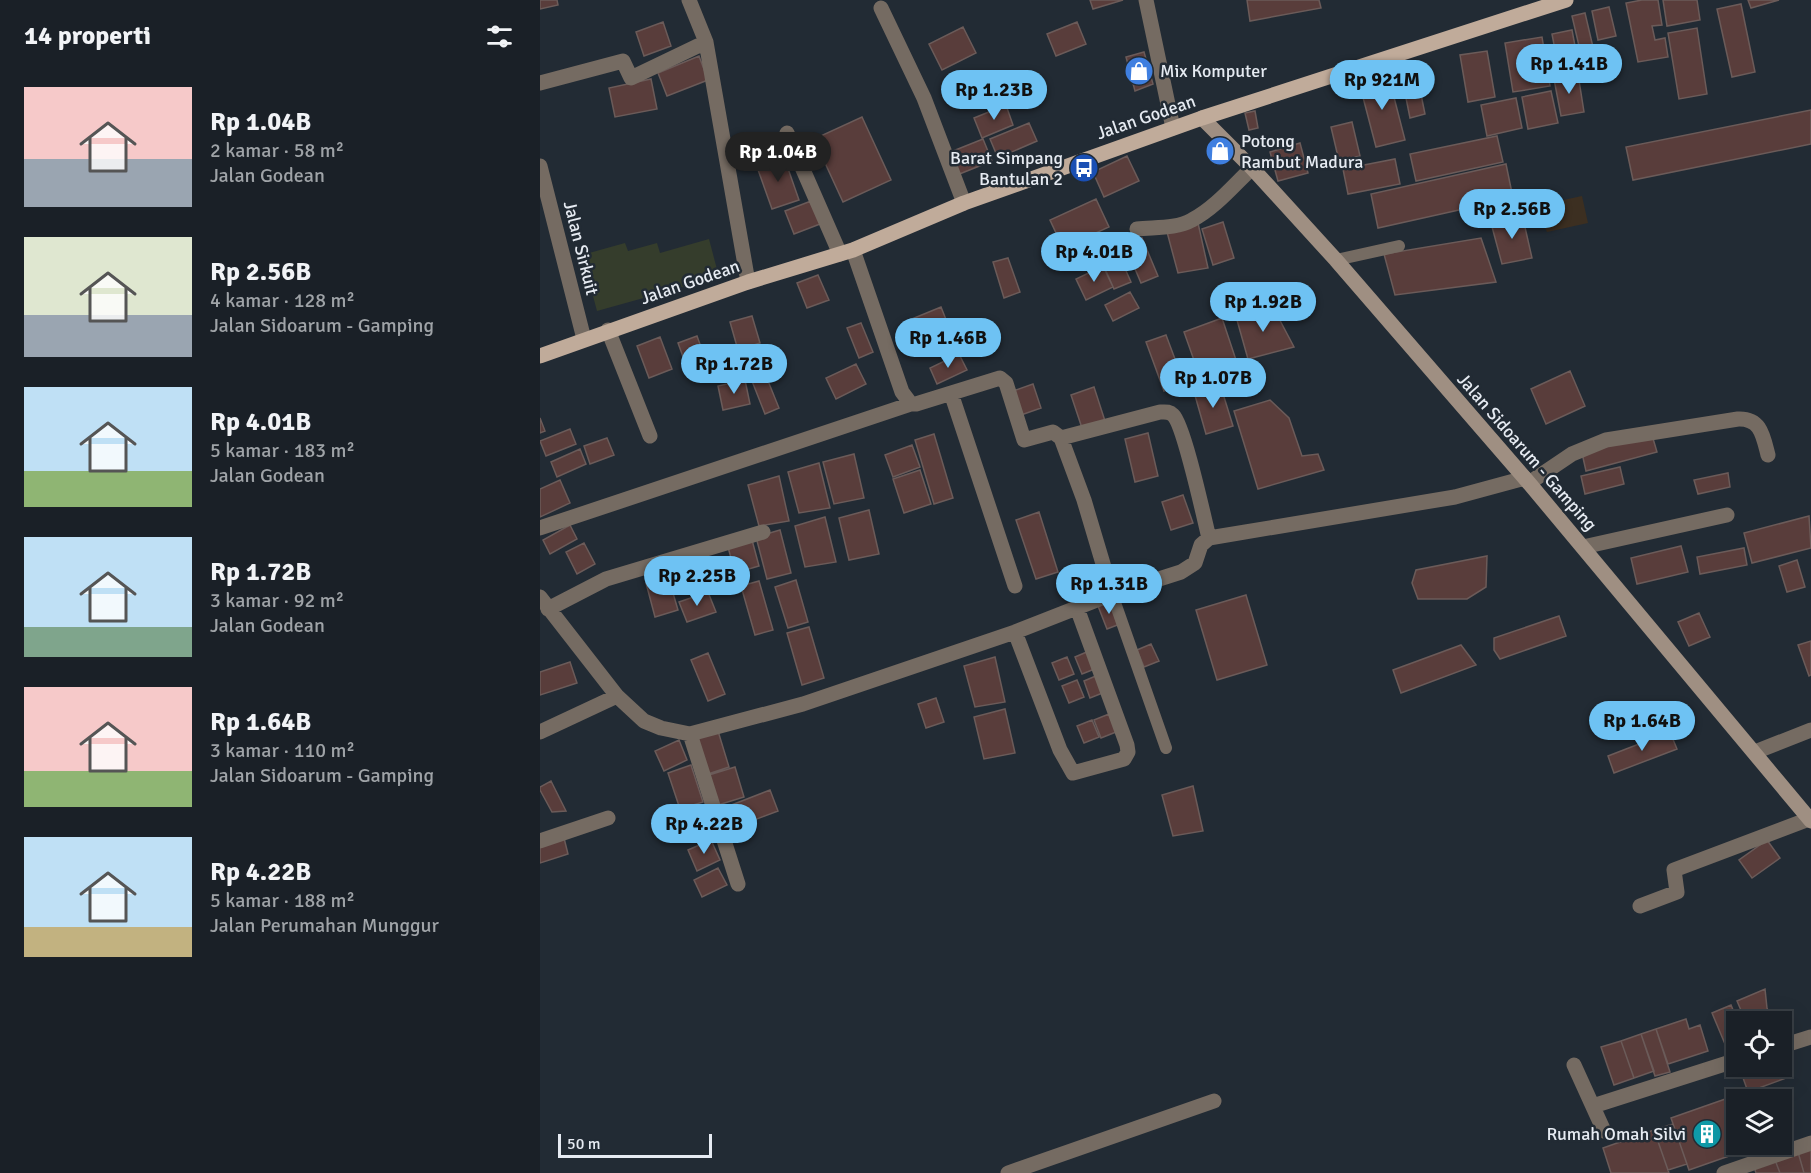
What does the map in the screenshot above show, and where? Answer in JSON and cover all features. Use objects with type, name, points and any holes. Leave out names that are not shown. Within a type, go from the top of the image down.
[{"type":"main road","name":"Jalan Godean","points":[[540,356],[748,282],[846,252],[964,203],[1173,128],[1566,0]]},
{"type":"main road","name":"Jalan Sidoarum - Gamping","points":[[1202,118],[1252,168],[1336,260],[1583,547],[1810,820]]},
{"type":"street","points":[[689,0],[706,42],[748,282]]},
{"type":"street","points":[[1146,0],[1173,128]]},
{"type":"street","points":[[881,8],[924,98],[964,203]]},
{"type":"street","points":[[540,82],[623,61],[631,78],[706,42]]},
{"type":"street","points":[[787,133],[846,252],[902,392],[911,404]]},
{"type":"street","name":"Jalan Sirkuit","points":[[540,166],[584,339]]},
{"type":"street","points":[[1137,229],[1171,226],[1192,220],[1218,201],[1252,168]]},
{"type":"street","points":[[608,330],[650,436]]},
{"type":"street","points":[[540,528],[911,404],[1000,378],[1006,383],[1024,440],[1053,432],[1061,438],[1084,500],[1112,594]]},
{"type":"street","points":[[951,393],[1015,586]]},
{"type":"street","points":[[1061,438],[1160,412],[1170,412],[1175,416],[1181,433],[1209,538]]},
{"type":"street","points":[[763,532],[606,579],[544,603],[617,696],[644,720],[661,728],[690,734],[803,704],[1015,632],[1112,594],[1181,572],[1195,563],[1201,545],[1209,538],[1455,497],[1527,481],[1572,454],[1606,440],[1738,418],[1749,418],[1757,424],[1768,455]]},
{"type":"street","points":[[1583,547],[1727,515]]},
{"type":"street","points":[[1015,632],[1060,750],[1073,773],[1124,759],[1128,752],[1127,745],[1077,608]]},
{"type":"street","points":[[540,732],[617,696]]},
{"type":"street","points":[[1755,752],[1811,730]]},
{"type":"street","points":[[690,734],[738,884]]},
{"type":"street","points":[[540,840],[608,818]]},
{"type":"street","points":[[1640,906],[1677,892],[1674,870],[1810,820]]},
{"type":"street","points":[[1792,1043],[1811,1037]]},
{"type":"street","points":[[1593,1106],[1726,1064]]},
{"type":"street","points":[[1574,1065],[1604,1131]]},
{"type":"street","points":[[1008,1173],[1214,1101]]},
{"type":"street","points":[[1724,1173],[1811,1143]]},
{"type":"lane","points":[[1336,260],[1399,246]]},
{"type":"lane","points":[[1112,594],[1166,748]]},
{"type":"shaded area","points":[[1582,196],[1588,223],[1547,232],[1535,206]]},
{"type":"green space","points":[[709,239],[719,277],[597,311],[582,255],[625,243],[628,251],[657,243],[660,253]]},
{"type":"building","points":[[540,0],[557,0],[558,5],[540,9]]},
{"type":"building","points":[[1090,0],[1123,0],[1093,9]]},
{"type":"building","points":[[1247,0],[1319,0],[1321,8],[1250,21]]},
{"type":"building","points":[[1658,0],[1662,25],[1652,26],[1655,40],[1665,38],[1668,57],[1638,62],[1626,3]]},
{"type":"building","points":[[1663,0],[1697,0],[1700,20],[1667,26]]},
{"type":"building","points":[[1748,0],[1779,0],[1751,8]]},
{"type":"building","points":[[1741,4],[1755,72],[1732,77],[1717,9]]},
{"type":"building","points":[[1609,7],[1616,36],[1598,40],[1592,11]]},
{"type":"building","points":[[1585,13],[1600,77],[1587,80],[1572,16]]},
{"type":"building","points":[[663,22],[671,46],[644,56],[636,32]]},
{"type":"building","points":[[1077,22],[1086,44],[1056,56],[1047,34]]},
{"type":"building","points":[[963,27],[976,53],[942,70],[929,44]]},
{"type":"building","points":[[1697,28],[1707,94],[1679,99],[1668,33]]},
{"type":"building","points":[[1572,30],[1579,67],[1559,71],[1552,34]]},
{"type":"building","points":[[1542,37],[1550,86],[1513,92],[1505,43]]},
{"type":"building","points":[[1487,51],[1495,97],[1468,102],[1460,55]]},
{"type":"building","name":"Mix Komputer","points":[[1144,52],[1153,84],[1135,91],[1126,57]]},
{"type":"building","points":[[699,56],[708,80],[667,96],[658,73]]},
{"type":"building","points":[[1416,70],[1425,114],[1410,118],[1401,73]]},
{"type":"building","points":[[1388,74],[1405,140],[1376,147],[1359,82]]},
{"type":"building","points":[[1578,74],[1584,112],[1561,116],[1554,79]]},
{"type":"building","points":[[651,79],[657,109],[615,117],[609,88]]},
{"type":"building","points":[[1551,91],[1558,123],[1528,129],[1522,97]]},
{"type":"building","points":[[1516,98],[1522,128],[1487,136],[1481,105]]},
{"type":"building","points":[[1006,105],[1013,125],[982,138],[974,118]]},
{"type":"building","points":[[1811,110],[1811,144],[1633,180],[1626,147]]},
{"type":"building","points":[[1255,111],[1258,128],[1249,130],[1245,113]]},
{"type":"building","points":[[862,117],[891,180],[843,202],[814,139]]},
{"type":"building","points":[[1352,122],[1360,156],[1339,161],[1331,127]]},
{"type":"building","points":[[1029,123],[1037,141],[998,158],[990,139]]},
{"type":"building","points":[[1497,136],[1503,162],[1416,181],[1410,154]]},
{"type":"building","points":[[983,139],[992,161],[957,175],[948,153]]},
{"type":"building","points":[[1300,143],[1308,173],[1278,181],[1270,152]]},
{"type":"building","points":[[1127,156],[1139,181],[1104,197],[1093,172]]},
{"type":"building","points":[[784,157],[799,200],[772,209],[757,167]]},
{"type":"building","points":[[1395,159],[1400,184],[1348,194],[1343,169]]},
{"type":"building","points":[[1506,164],[1513,198],[1378,228],[1371,194]]},
{"type":"building","points":[[1096,199],[1109,227],[1063,248],[1050,220]]},
{"type":"building","points":[[811,201],[820,224],[794,234],[785,211]]},
{"type":"building","points":[[1522,214],[1532,258],[1502,264],[1491,223]]},
{"type":"building","points":[[1223,222],[1234,258],[1213,265],[1202,229]]},
{"type":"building","points":[[1198,223],[1208,268],[1178,273],[1167,232]]},
{"type":"building","points":[[1142,238],[1158,276],[1141,283],[1125,245]]},
{"type":"building","points":[[1481,238],[1496,282],[1395,295],[1384,254]]},
{"type":"building","points":[[1119,255],[1131,282],[1114,289],[1102,262]]},
{"type":"building","points":[[1008,258],[1020,292],[1004,298],[993,262]]},
{"type":"building","points":[[1103,266],[1113,287],[1086,300],[1076,279]]},
{"type":"building","points":[[818,275],[829,300],[807,308],[797,283]]},
{"type":"building","points":[[1130,292],[1139,308],[1113,321],[1105,305]]},
{"type":"building","points":[[941,307],[949,327],[914,340],[907,321]]},
{"type":"building","points":[[1275,311],[1294,347],[1248,359],[1235,313]]},
{"type":"building","points":[[752,316],[760,343],[738,350],[730,322]]},
{"type":"building","points":[[1222,318],[1239,369],[1201,380],[1184,332]]},
{"type":"building","points":[[861,323],[873,352],[859,358],[847,328]]},
{"type":"building","points":[[1166,335],[1184,383],[1164,391],[1146,342]]},
{"type":"building","points":[[697,336],[709,369],[690,376],[678,343]]},
{"type":"building","points":[[660,337],[672,369],[649,378],[637,346]]},
{"type":"building","points":[[959,354],[967,370],[937,384],[930,368]]},
{"type":"building","points":[[856,364],[866,384],[836,399],[826,378]]},
{"type":"building","points":[[764,371],[779,408],[765,414],[750,376]]},
{"type":"building","points":[[1570,371],[1585,406],[1546,424],[1531,389]]},
{"type":"building","points":[[745,380],[750,404],[723,410],[718,386]]},
{"type":"building","points":[[1033,384],[1041,408],[1021,415],[1013,391]]},
{"type":"building","points":[[1220,384],[1233,426],[1206,434],[1194,392]]},
{"type":"building","points":[[1094,387],[1105,421],[1082,428],[1071,395]]},
{"type":"building","points":[[1270,400],[1289,418],[1302,456],[1318,454],[1324,470],[1258,489],[1234,411]]},
{"type":"building","points":[[540,418],[545,431],[540,433]]},
{"type":"building","points":[[570,429],[576,444],[546,456],[540,441]]},
{"type":"building","points":[[1148,433],[1158,476],[1135,482],[1125,439]]},
{"type":"building","points":[[934,434],[953,498],[934,504],[915,440]]},
{"type":"building","points":[[1652,435],[1657,452],[1586,471],[1582,453]]},
{"type":"building","points":[[607,438],[614,455],[590,464],[584,446]]},
{"type":"building","points":[[912,445],[920,467],[893,477],[885,455]]},
{"type":"building","points":[[580,449],[586,464],[557,477],[551,462]]},
{"type":"building","points":[[854,454],[864,498],[834,504],[823,462]]},
{"type":"building","points":[[819,463],[830,508],[799,513],[788,472]]},
{"type":"building","points":[[1620,467],[1624,484],[1585,494],[1581,476]]},
{"type":"building","points":[[920,470],[931,504],[904,513],[893,479]]},
{"type":"building","points":[[1728,473],[1730,487],[1698,494],[1694,480]]},
{"type":"building","points":[[779,476],[789,521],[759,526],[748,485]]},
{"type":"building","points":[[560,480],[570,503],[540,517],[540,489]]},
{"type":"building","points":[[1183,495],[1193,523],[1171,530],[1162,502]]},
{"type":"building","points":[[869,510],[879,554],[849,560],[839,518]]},
{"type":"building","points":[[1039,512],[1058,572],[1036,579],[1016,520]]},
{"type":"building","points":[[1809,516],[1811,548],[1752,563],[1744,533]]},
{"type":"building","points":[[825,517],[836,562],[805,567],[795,526]]},
{"type":"building","points":[[570,525],[577,539],[550,554],[543,540]]},
{"type":"building","points":[[780,530],[791,573],[767,579],[756,537]]},
{"type":"building","points":[[752,540],[759,566],[735,573],[728,547]]},
{"type":"building","points":[[584,543],[595,564],[577,574],[566,552]]},
{"type":"building","points":[[1681,546],[1688,572],[1637,584],[1631,558]]},
{"type":"building","points":[[1744,548],[1747,565],[1700,574],[1697,557]]},
{"type":"building","points":[[1487,556],[1486,587],[1467,599],[1418,599],[1412,583],[1416,570]]},
{"type":"building","points":[[1797,560],[1805,587],[1787,592],[1779,566]]},
{"type":"building","points":[[668,576],[678,610],[655,617],[646,583]]},
{"type":"building","points":[[796,580],[808,622],[788,628],[775,587]]},
{"type":"building","points":[[759,581],[773,630],[755,635],[741,586]]},
{"type":"building","points":[[708,592],[716,612],[687,622],[679,602]]},
{"type":"building","points":[[1246,595],[1267,665],[1217,680],[1196,610]]},
{"type":"building","points":[[1110,601],[1120,624],[1107,629],[1098,606]]},
{"type":"building","points":[[1699,613],[1710,637],[1689,646],[1678,622]]},
{"type":"building","points":[[1559,616],[1566,636],[1500,659],[1494,650],[1494,638]]},
{"type":"building","points":[[809,627],[824,678],[802,685],[787,633]]},
{"type":"building","points":[[1811,641],[1811,675],[1809,676],[1798,645]]},
{"type":"building","points":[[1151,644],[1159,661],[1144,667],[1137,650]]},
{"type":"building","points":[[1461,645],[1476,665],[1401,693],[1393,670]]},
{"type":"building","points":[[1089,651],[1097,668],[1082,674],[1075,657]]},
{"type":"building","points":[[708,653],[725,694],[708,701],[691,660]]},
{"type":"building","points":[[995,657],[1005,702],[975,707],[964,666]]},
{"type":"building","points":[[1067,657],[1074,674],[1059,680],[1052,663]]},
{"type":"building","points":[[570,662],[577,683],[540,695],[540,672]]},
{"type":"building","points":[[1098,675],[1105,692],[1090,698],[1084,681]]},
{"type":"building","points":[[1077,680],[1084,697],[1069,703],[1062,686]]},
{"type":"building","points":[[936,698],[944,722],[926,728],[918,704]]},
{"type":"building","points":[[1005,709],[1015,753],[984,759],[974,717]]},
{"type":"building","points":[[1109,714],[1116,732],[1101,738],[1094,720]]},
{"type":"building","points":[[1092,720],[1099,737],[1084,743],[1077,726]]},
{"type":"building","points":[[718,731],[729,767],[708,774],[697,738]]},
{"type":"building","points":[[1670,732],[1677,749],[1614,773],[1608,756]]},
{"type":"building","points":[[679,740],[687,760],[664,771],[655,751]]},
{"type":"building","points":[[691,765],[703,802],[680,809],[668,773]]},
{"type":"building","points":[[735,767],[744,797],[718,805],[709,775]]},
{"type":"building","points":[[551,781],[566,811],[552,812],[540,790],[540,787]]},
{"type":"building","points":[[1193,786],[1203,831],[1173,836],[1162,795]]},
{"type":"building","points":[[770,790],[778,811],[725,831],[716,811]]},
{"type":"building","points":[[703,809],[712,832],[686,841],[678,818]]},
{"type":"building","points":[[564,838],[568,854],[540,863],[540,845]]},
{"type":"building","points":[[711,840],[720,860],[697,871],[688,850]]},
{"type":"building","points":[[1767,840],[1780,858],[1752,878],[1739,860]]},
{"type":"building","points":[[718,868],[727,885],[702,897],[694,880]]},
{"type":"building","points":[[1765,989],[1768,1011],[1741,1011],[1737,1001]]},
{"type":"building","points":[[1731,1005],[1733,1011],[1726,1011],[1726,1044],[1725,1044],[1712,1013]]},
{"type":"building","points":[[1686,1019],[1689,1029],[1700,1025],[1708,1051],[1668,1064],[1656,1029]]},
{"type":"building","points":[[1656,1029],[1670,1072],[1655,1076],[1641,1034]]},
{"type":"building","points":[[1641,1034],[1654,1071],[1634,1078],[1621,1041]]},
{"type":"building","points":[[1621,1041],[1634,1078],[1614,1085],[1601,1047]]},
{"type":"building","points":[[1743,1077],[1786,1078],[1756,1089],[1747,1089]]},
{"type":"building","name":"Rumah Omah Silvi","points":[[1726,1099],[1726,1155],[1732,1155],[1689,1170],[1671,1118]]},
{"type":"building","points":[[1673,1124],[1687,1164],[1668,1170],[1654,1130]]},
{"type":"building","points":[[1654,1130],[1669,1173],[1611,1173],[1603,1148]]},
{"type":"building","points":[[1811,1147],[1811,1173],[1804,1173],[1798,1152]]},
{"type":"building","points":[[1798,1152],[1804,1173],[1780,1173],[1775,1160]]},
{"type":"building","points":[[1775,1160],[1780,1173],[1756,1173],[1754,1167]]},
{"type":"place","name":"Mix Komputer","points":[[1139,71]]},
{"type":"place","name":"Potong Rambut Madura","points":[[1220,151]]},
{"type":"place","name":"Barat Simpang Bantulan 2","points":[[1084,168]]},
{"type":"place","name":"Rumah Omah Silvi","points":[[1707,1134]]}]
